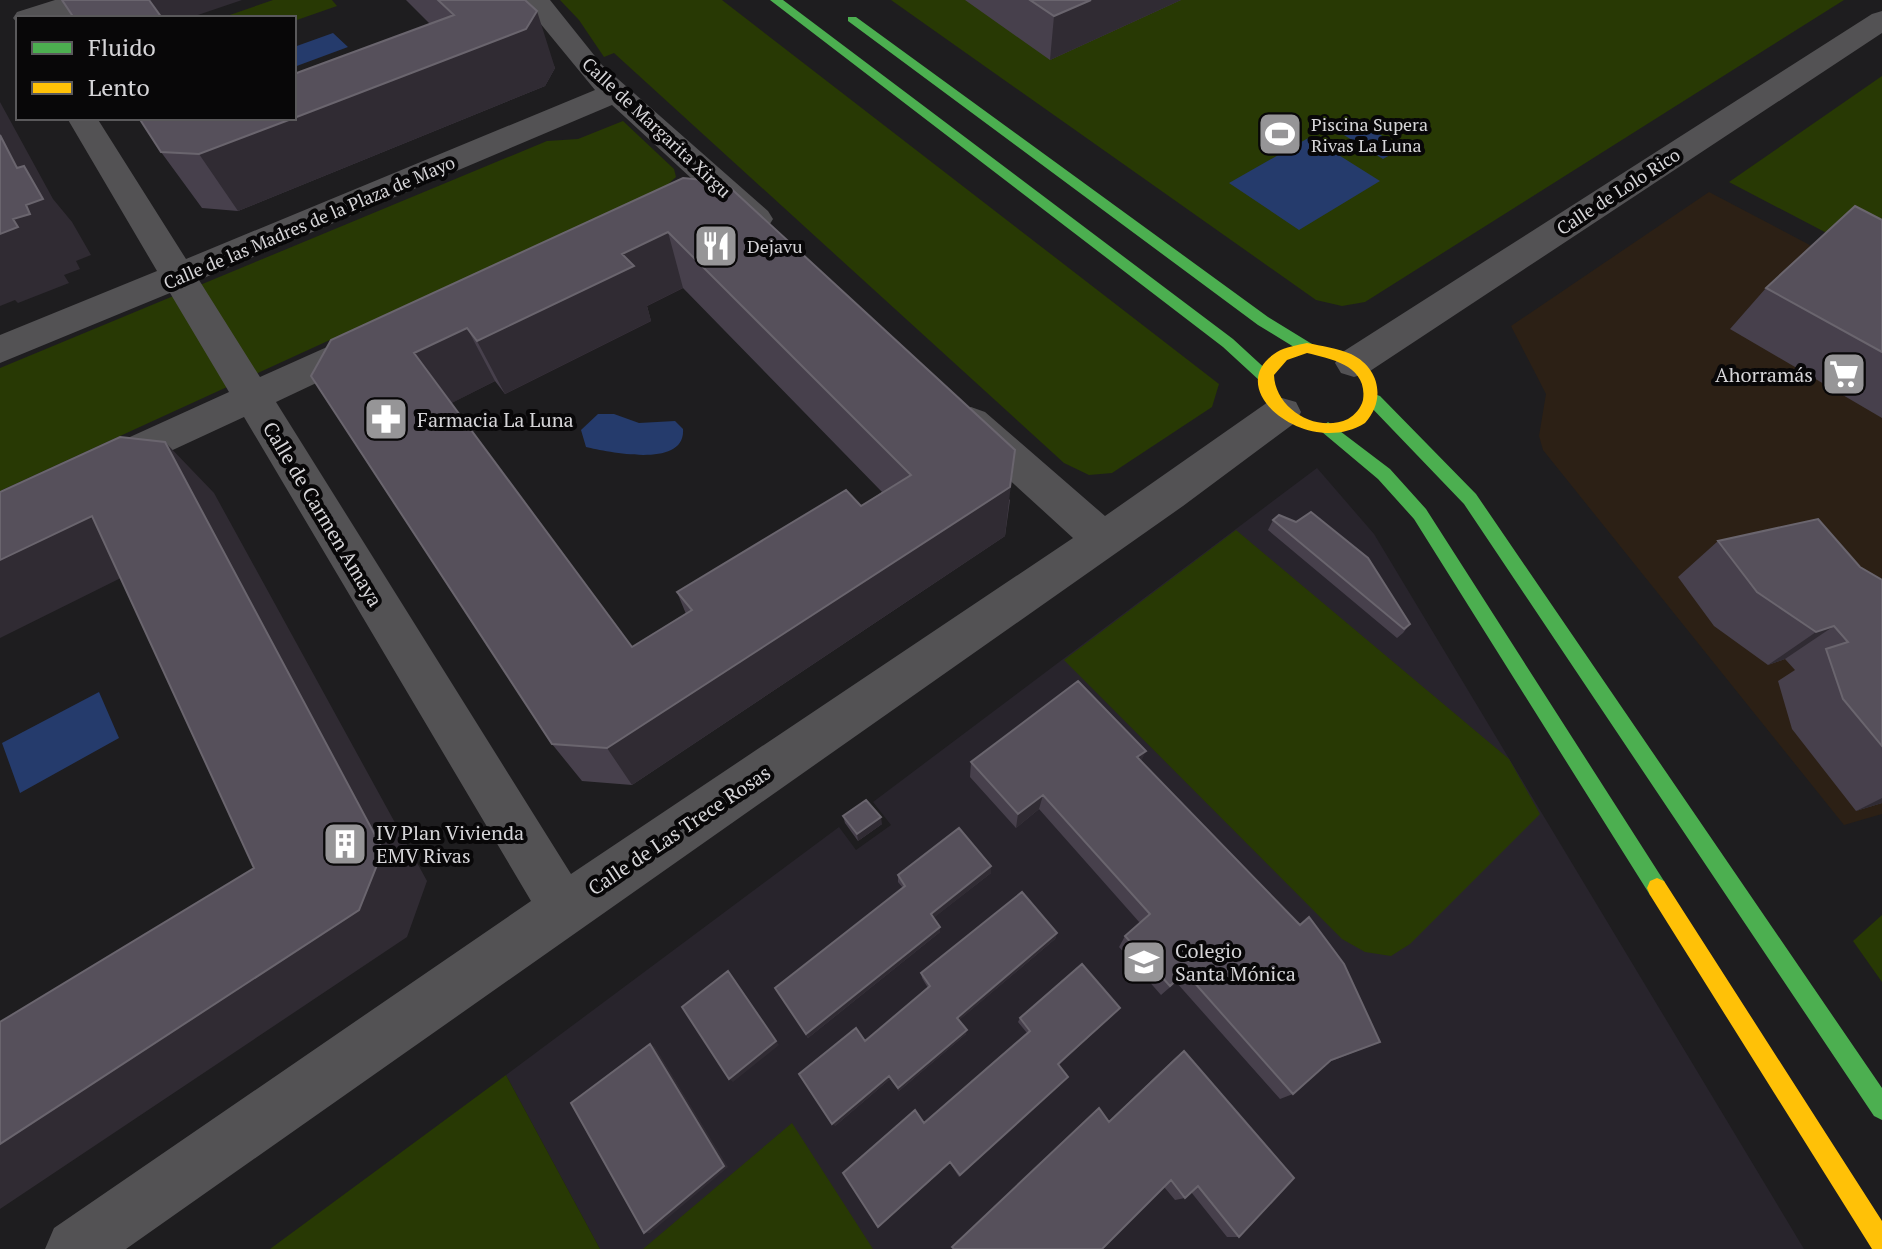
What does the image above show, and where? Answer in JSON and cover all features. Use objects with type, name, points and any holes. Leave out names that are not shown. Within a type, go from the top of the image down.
[{"type":"street","points":[[33,16],[83,0]]},
{"type":"street","name":"Calle de Margarita Xirgu","points":[[535,0],[592,71],[779,241]]},
{"type":"street","points":[[776,0],[1216,334],[1274,394],[1312,426],[1328,428],[1359,420],[1374,400]]},
{"type":"street","points":[[837,9],[1263,321],[1307,348]]},
{"type":"street","name":"Calle de Lolo Rico","points":[[1354,363],[1882,20]]},
{"type":"street","name":"Calle de las Madres de la Plaza de Mayo","points":[[0,350],[617,92]]},
{"type":"street","name":"Calle de Carmen Amaya","points":[[83,120],[564,909]]},
{"type":"street","points":[[679,198],[712,182]]},
{"type":"street","points":[[0,514],[402,328]]},
{"type":"street","points":[[1274,394],[1278,357],[1307,348],[1324,350],[1354,363],[1373,387],[1374,400],[1470,499],[1882,1108]]},
{"type":"street","name":"Calle de Las Trece Rosas","points":[[75,1249],[564,909],[1104,540],[1274,394]]},
{"type":"street","points":[[951,403],[1032,479],[1104,540]]},
{"type":"street","points":[[1328,428],[1384,474],[1420,514],[1882,1243]]},
{"type":"shaded area","points":[[1709,192],[1882,283],[1882,814],[1844,825],[1543,450],[1539,436],[1546,394],[1511,326]]},
{"type":"shaded area","name":"Colegio Santa Mónica","points":[[1317,468],[1374,534],[1804,1249],[600,1249],[506,1075],[839,827],[856,850],[891,825],[873,802]]},
{"type":"green space","points":[[273,0],[332,0],[337,6],[296,20],[296,16],[227,16]]},
{"type":"green space","points":[[560,0],[722,0],[1219,384],[1212,407],[1112,473],[1089,475],[1064,463],[614,53],[604,57],[579,20]]},
{"type":"green space","points":[[891,0],[1844,0],[1365,302],[1342,306],[1316,300]]},
{"type":"green space","points":[[1882,76],[1882,262],[1729,182]]},
{"type":"green space","points":[[623,121],[674,169],[676,177],[666,186],[0,491],[0,368],[547,141],[578,139]]},
{"type":"green space","points":[[1236,530],[1509,759],[1540,814],[1410,944],[1391,956],[1365,952],[1342,939],[1064,660]]},
{"type":"green space","points":[[1882,915],[1882,982],[1853,941]]},
{"type":"green space","points":[[506,1075],[600,1249],[270,1249]]},
{"type":"green space","points":[[792,1123],[873,1249],[643,1249]]},
{"type":"water","points":[[333,33],[348,47],[296,66],[296,46]]},
{"type":"water","points":[[1358,121],[1402,148],[1383,159],[1339,132]]},
{"type":"water","points":[[1310,137],[1380,181],[1299,230],[1229,183]]},
{"type":"water","points":[[598,414],[614,414],[639,423],[675,421],[683,429],[681,441],[659,454],[644,455],[586,447],[581,430]]},
{"type":"water","points":[[99,692],[119,738],[20,793],[2,743]]},
{"type":"building","points":[[62,0],[149,0],[161,16],[73,16]]},
{"type":"building","points":[[438,0],[525,0],[537,11],[526,29],[296,117],[296,73],[454,15]]},
{"type":"building","points":[[1030,0],[1091,0],[1054,16]]},
{"type":"building","points":[[140,120],[289,120],[199,154],[161,152]]},
{"type":"building","points":[[0,135],[17,168],[24,166],[43,199],[26,205],[30,214],[13,219],[18,227],[0,234]]},
{"type":"building","points":[[683,178],[724,182],[1015,450],[1010,487],[607,748],[552,744],[311,376],[331,340]],"holes":[[[668,232],[911,475],[861,506],[846,490],[677,592],[692,610],[632,647],[414,353],[467,328],[477,341],[634,266],[622,254]]]},
{"type":"building","points":[[1855,206],[1882,220],[1882,352],[1766,288]]},
{"type":"building","points":[[120,437],[165,442],[383,850],[359,910],[0,1144],[0,1022],[254,868],[92,516],[0,560],[0,492]]},
{"type":"building","points":[[1311,512],[1368,558],[1410,624],[1404,629],[1273,520],[1279,515],[1296,522]]},
{"type":"building","points":[[1818,519],[1860,567],[1882,580],[1882,746],[1843,699],[1826,649],[1848,642],[1834,626],[1816,632],[1757,592],[1718,541]]},
{"type":"building","points":[[1078,681],[1146,751],[1137,757],[1300,925],[1309,917],[1344,964],[1380,1042],[1331,1060],[1293,1094],[1185,972],[1170,986],[1125,936],[1150,914],[1043,795],[1018,814],[971,762]]},
{"type":"building","points":[[866,800],[881,817],[857,834],[843,816]]},
{"type":"building","points":[[959,828],[991,866],[931,914],[940,927],[806,1034],[775,988],[905,886],[898,875]]},
{"type":"building","points":[[1022,892],[1057,933],[957,1018],[967,1030],[898,1088],[889,1076],[832,1124],[799,1074],[856,1028],[865,1041],[930,986],[921,973]]},
{"type":"building","points":[[1082,964],[1120,1008],[1058,1064],[1068,1077],[960,1175],[950,1162],[878,1227],[843,1173],[915,1110],[924,1123],[1030,1031],[1020,1018]]},
{"type":"building","points":[[728,971],[776,1041],[729,1079],[682,1007]]},
{"type":"building","points":[[650,1044],[724,1166],[644,1233],[571,1103]]},
{"type":"building","points":[[1184,1051],[1294,1178],[1239,1237],[1198,1186],[1185,1198],[1171,1180],[1102,1249],[952,1247],[1099,1108],[1109,1122]]},
{"type":"traffic: fast","points":[[776,0],[1228,343],[1265,377]]},
{"type":"traffic: fast","points":[[852,19],[1263,321],[1307,348]]},
{"type":"traffic: fast","points":[[1374,400],[1470,499],[1882,1108]]},
{"type":"traffic: fast","points":[[1328,428],[1384,474],[1420,514],[1657,888]]},
{"type":"traffic: slow","points":[[1307,348],[1348,359],[1365,374],[1371,398],[1360,419],[1339,428],[1308,425],[1281,411],[1272,400],[1266,387],[1266,373],[1282,356],[1307,348]]},
{"type":"traffic: slow","points":[[1657,888],[1882,1243]]},
{"type":"place","name":"Piscina Supera Rivas La Luna","points":[[1280,134]]},
{"type":"place","name":"Dejavu","points":[[716,246]]},
{"type":"place","name":"Ahorramás","points":[[1844,374]]},
{"type":"place","name":"Farmacia La Luna","points":[[386,419]]},
{"type":"place","name":"IV Plan Vivienda EMV Rivas","points":[[345,844]]},
{"type":"place","name":"Colegio Santa Mónica","points":[[1144,962]]}]
